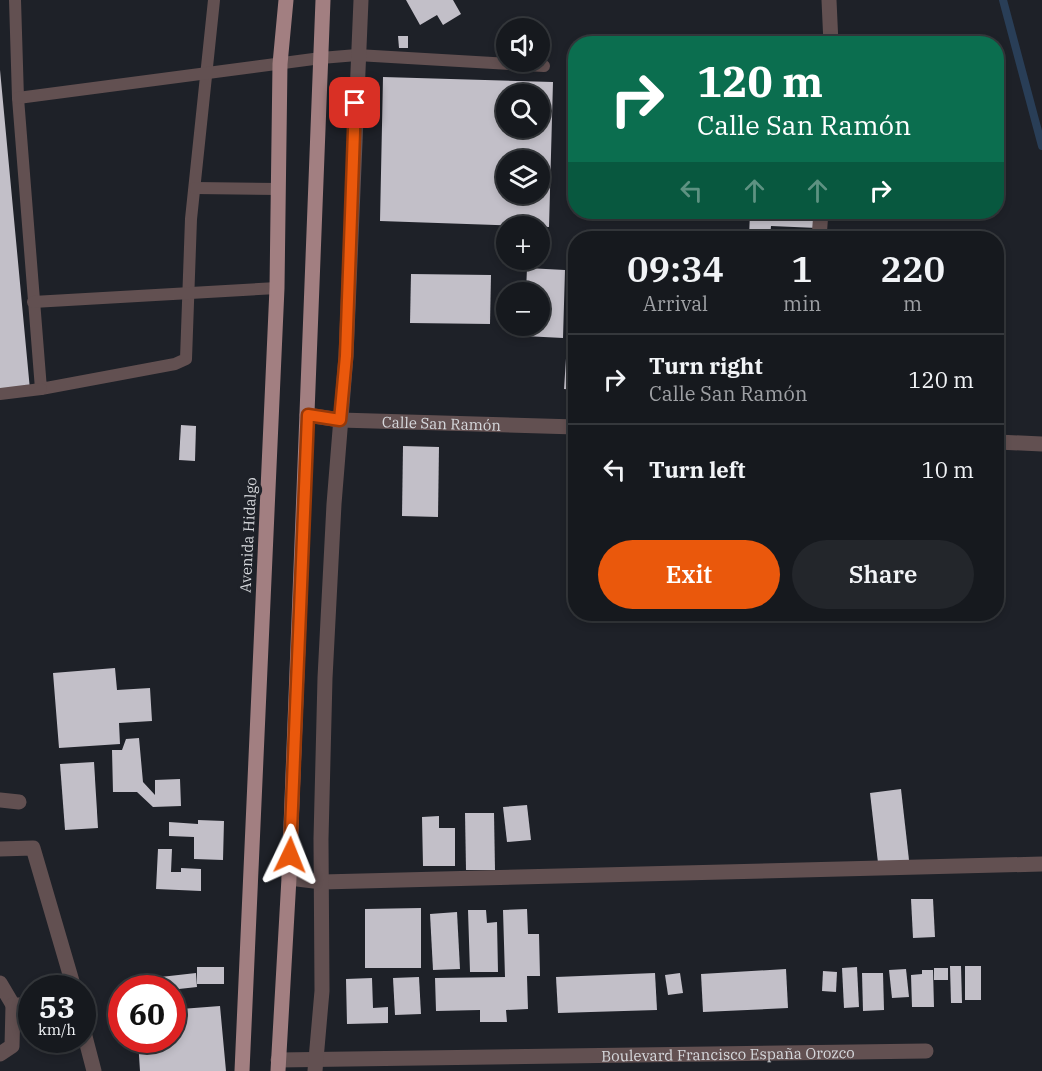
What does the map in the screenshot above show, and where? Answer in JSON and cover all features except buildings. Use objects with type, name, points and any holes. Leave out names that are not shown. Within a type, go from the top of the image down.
[{"type":"main road","name":"Avenida Hidalgo","points":[[242,1071],[277,288],[280,64],[286,0]]},
{"type":"main road","points":[[278,1066],[289,878],[323,0]]},
{"type":"street","points":[[315,1066],[322,991],[325,678],[340,420],[346,356],[361,0]]},
{"type":"street","points":[[829,0],[831,36]]},
{"type":"street","name":"Calle San Ramón","points":[[308,415],[340,420],[568,427]]},
{"type":"street","points":[[1004,442],[1042,444]]},
{"type":"street","points":[[0,800],[19,802]]},
{"type":"street","points":[[0,849],[33,848],[70,975]]},
{"type":"street","points":[[289,878],[322,882],[1042,864]]},
{"type":"street","points":[[0,983],[13,1005],[12,1046],[0,1054]]},
{"type":"street","points":[[13,1005],[18,1005]]},
{"type":"street","name":"Boulevard Francisco España Orozco","points":[[278,1066],[926,1051]]},
{"type":"street","points":[[89,1053],[94,1071]]},
{"type":"lane","points":[[15,0],[18,98],[41,389]]},
{"type":"lane","points":[[0,394],[41,389],[176,364],[186,359],[191,219],[214,0]]},
{"type":"lane","points":[[18,98],[357,55],[496,63]]},
{"type":"lane","points":[[195,188],[279,189]]},
{"type":"lane","points":[[33,302],[277,288]]},
{"type":"waterway","points":[[1003,0],[1042,146]]},
{"type":"route","points":[[290,855],[308,415],[340,420],[346,356],[355,103]]}]
